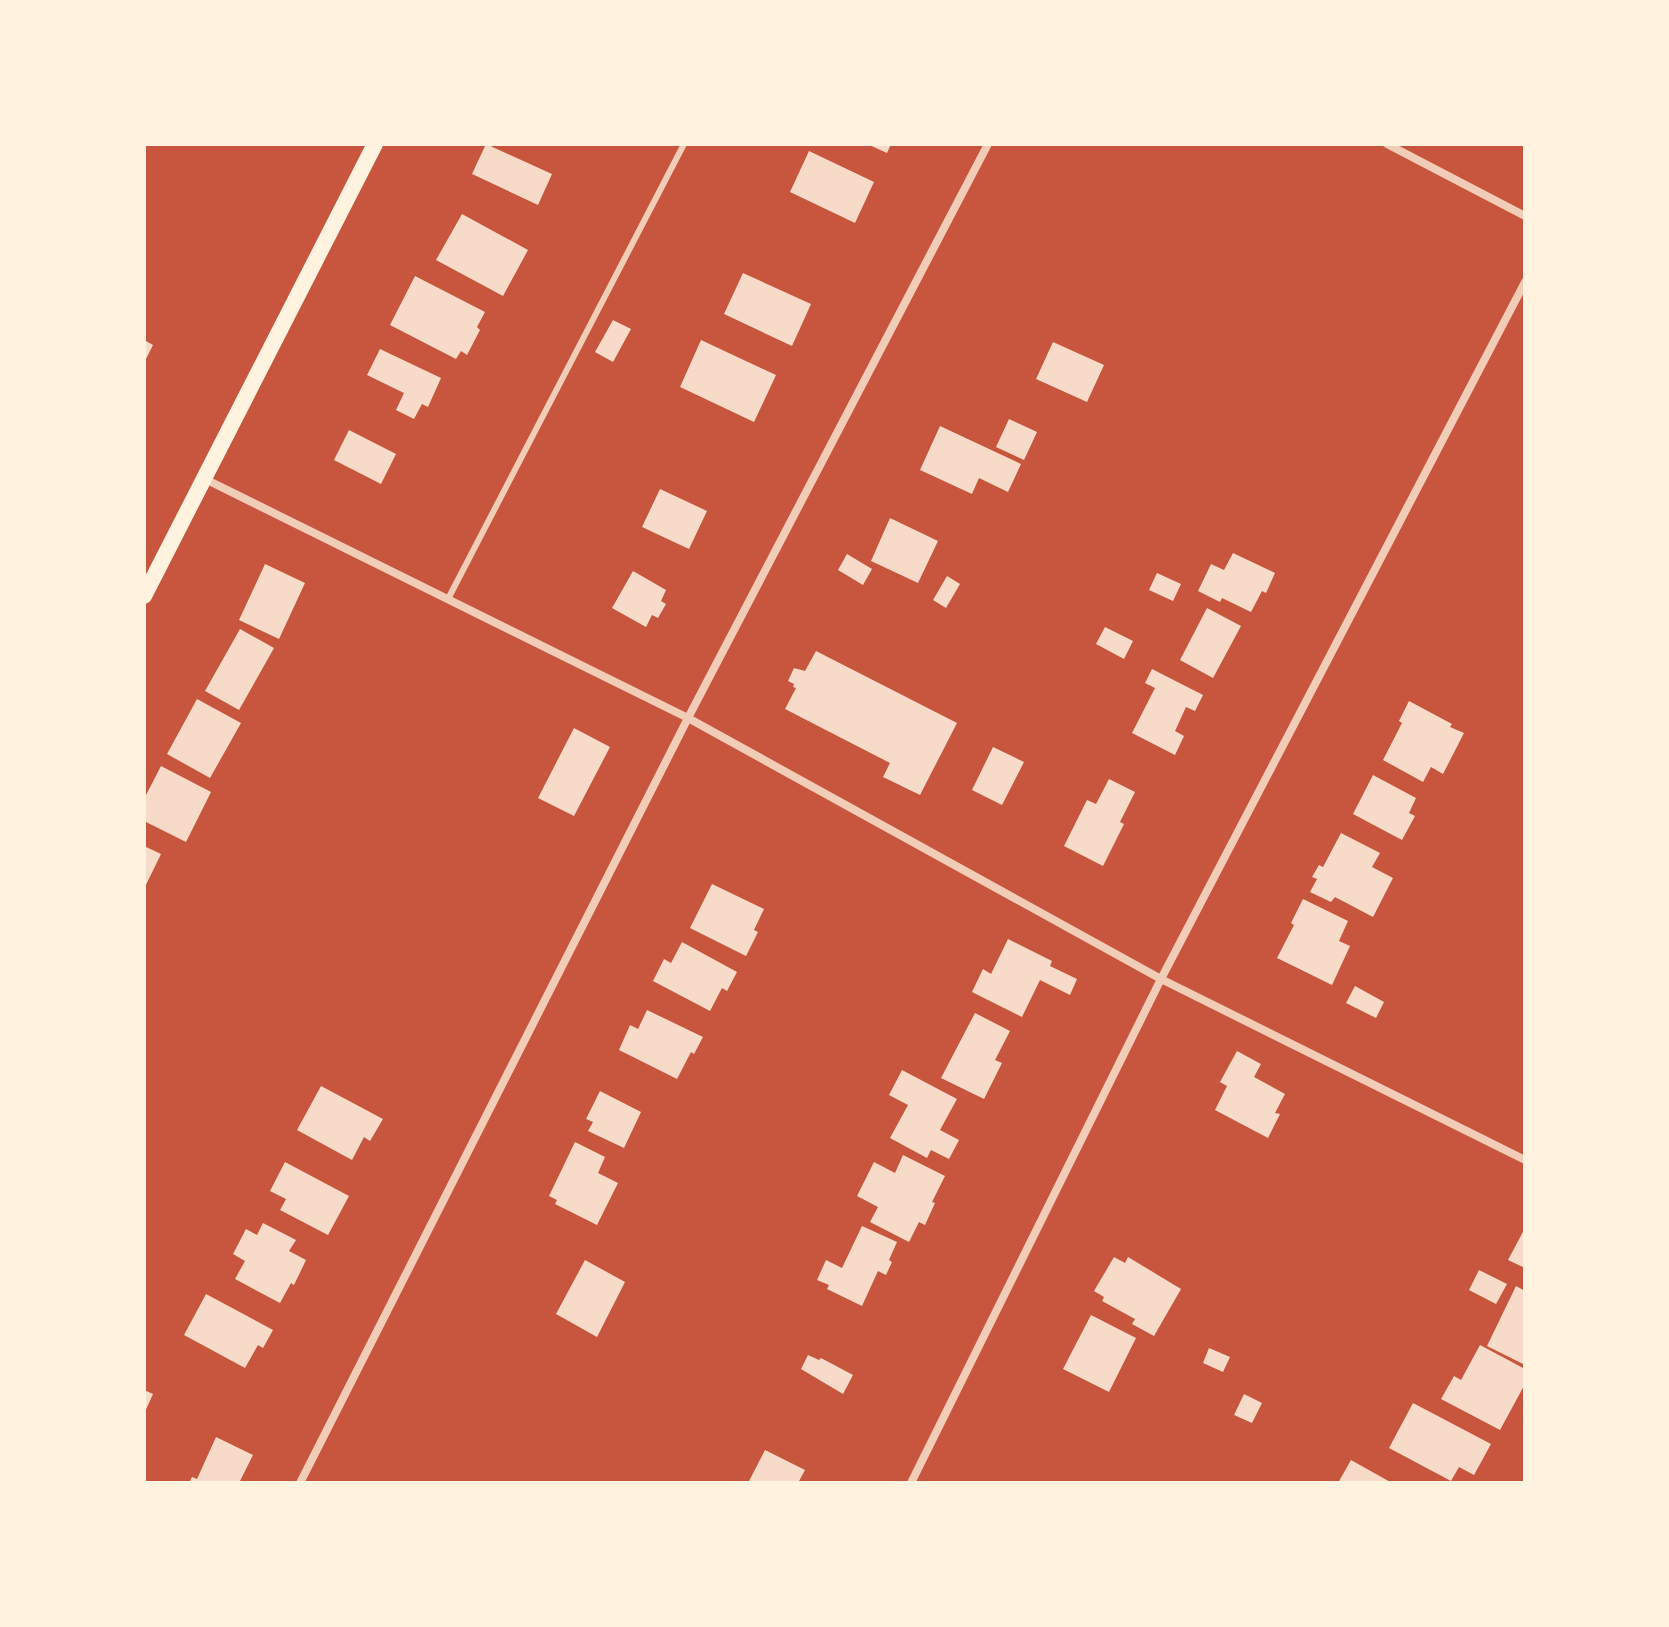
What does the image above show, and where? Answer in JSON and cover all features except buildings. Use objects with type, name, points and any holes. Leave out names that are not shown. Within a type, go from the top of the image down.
[{"type":"main road","points":[[144,596],[375,144]]},
{"type":"street","points":[[300,1483],[688,718],[988,144]]},
{"type":"street","points":[[1387,144],[1525,216]]},
{"type":"street","points":[[911,1483],[1161,979],[1525,282]]},
{"type":"street","points":[[205,479],[688,718],[1161,979],[1525,1160]]},
{"type":"lane","points":[[448,599],[684,144]]}]
